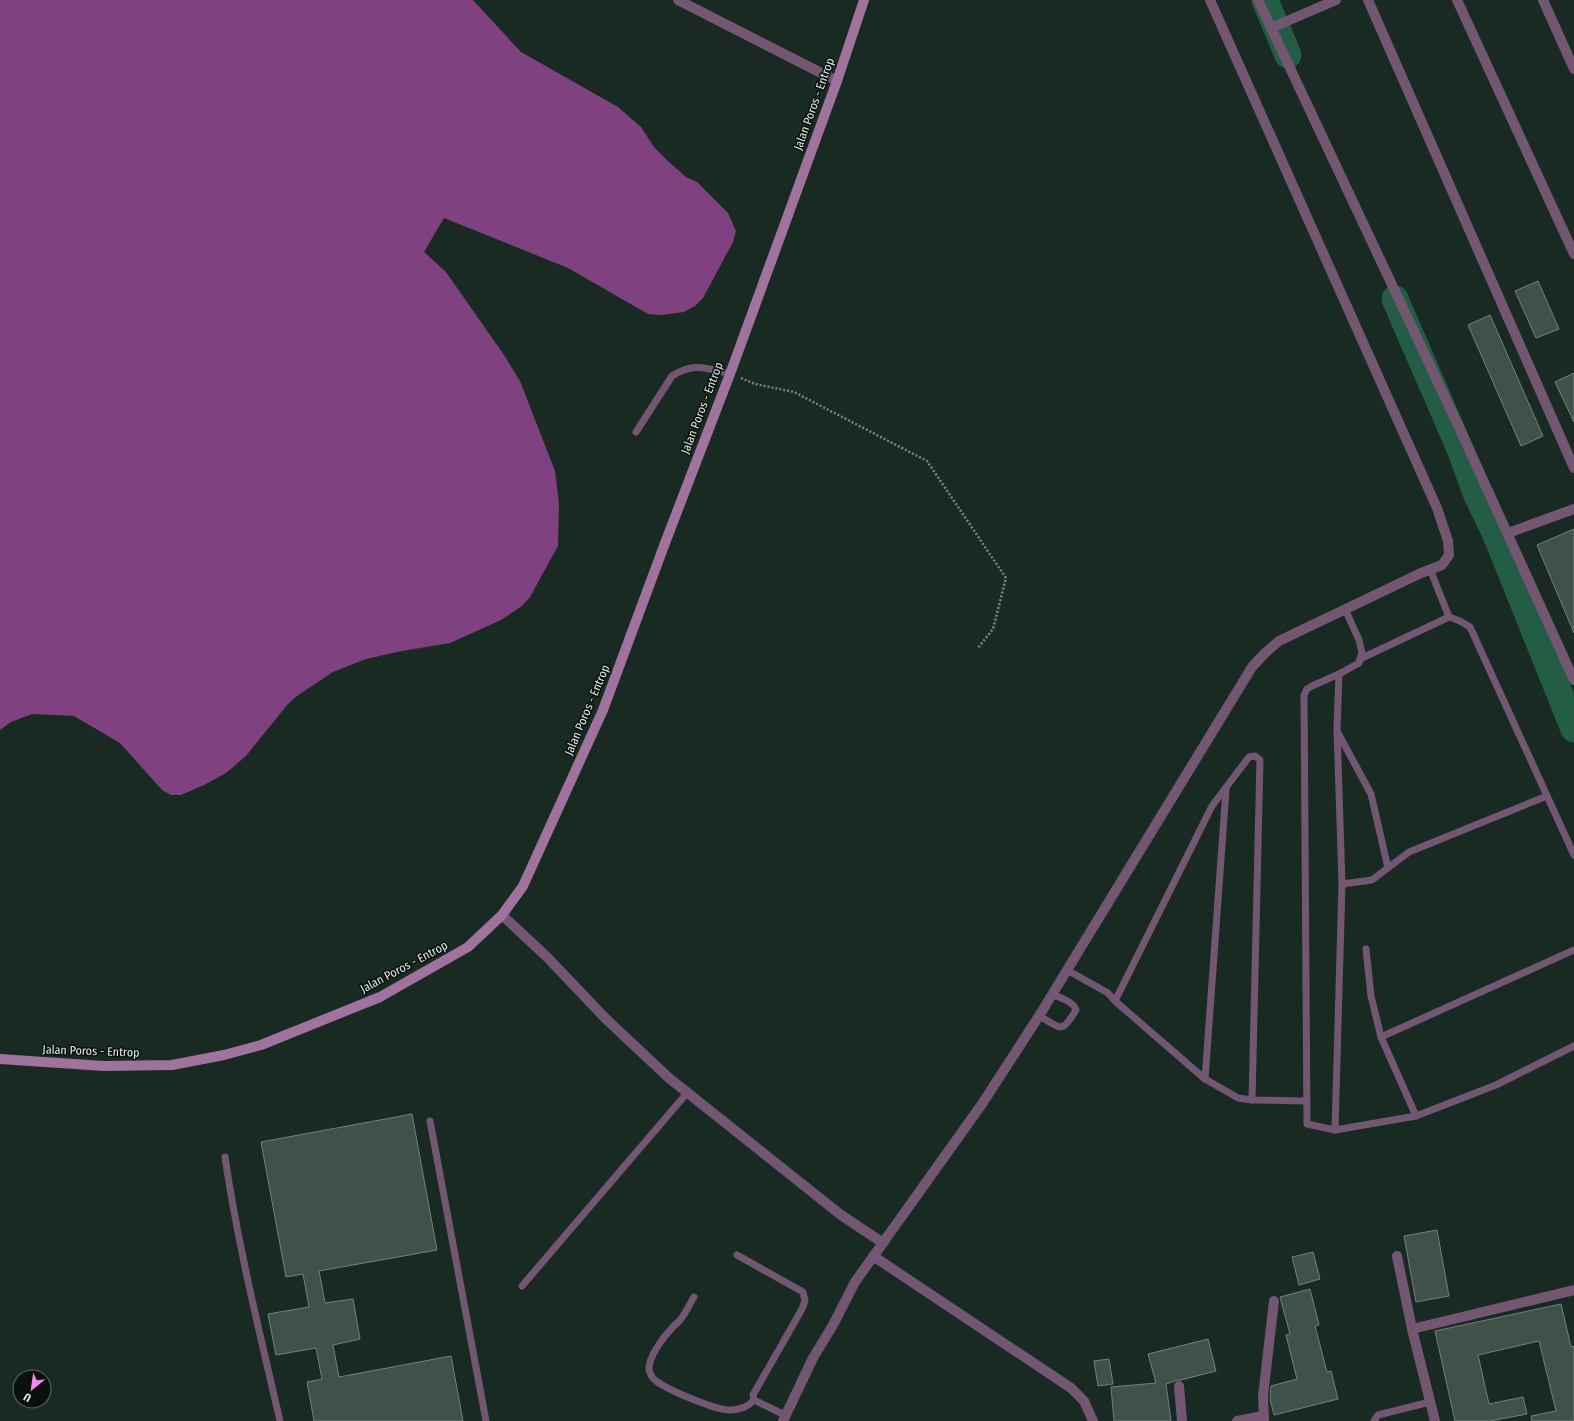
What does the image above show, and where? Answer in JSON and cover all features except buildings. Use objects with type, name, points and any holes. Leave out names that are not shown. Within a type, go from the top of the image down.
[{"type":"main road","name":"Jalan Poros - Entrop","points":[[0,1059],[104,1066],[172,1065],[261,1045],[380,997],[468,947],[502,916],[523,886],[603,710],[730,374],[837,81],[864,0]]},
{"type":"street","points":[[678,0],[837,81]]},
{"type":"street","points":[[784,1418],[800,1388],[813,1358],[833,1325],[855,1282],[877,1259],[882,1243],[982,1104],[1039,1016],[1252,667],[1265,652],[1279,641],[1347,614],[1430,569],[1442,565],[1449,555],[1448,541],[1437,508],[1210,0]]},
{"type":"street","points":[[1258,0],[1508,533],[1574,680]]},
{"type":"street","points":[[1271,28],[1336,0]]},
{"type":"street","points":[[1368,0],[1574,468]]},
{"type":"street","points":[[1457,0],[1572,242],[1574,254]]},
{"type":"street","points":[[1543,0],[1574,70]]},
{"type":"street","points":[[1508,533],[1574,509]]},
{"type":"street","points":[[502,916],[547,957],[605,1018],[669,1078],[841,1215],[882,1243]]},
{"type":"street","points":[[1397,1256],[1412,1329],[1435,1421]]},
{"type":"street","points":[[877,1259],[1071,1388],[1084,1401],[1093,1421]]},
{"type":"street","points":[[1412,1329],[1574,1290]]},
{"type":"street","points":[[1236,1421],[1264,1418],[1266,1368],[1274,1301]]},
{"type":"street","points":[[1179,1386],[1182,1421]]},
{"type":"lane","points":[[636,432],[672,376],[681,370],[699,366],[730,374]]},
{"type":"lane","points":[[1430,569],[1448,617]]},
{"type":"lane","points":[[1347,614],[1355,630],[1362,653],[1359,663],[1312,686],[1307,689],[1304,695],[1307,1124],[1335,1130],[1416,1116],[1496,1085],[1574,1046]]},
{"type":"lane","points":[[1360,659],[1448,617],[1460,621],[1470,627],[1574,855]]},
{"type":"lane","points":[[1335,1130],[1342,884],[1337,729],[1339,674]]},
{"type":"lane","points":[[1337,729],[1370,794],[1388,868]]},
{"type":"lane","points":[[1115,1001],[1212,806],[1249,757],[1255,756],[1260,760],[1252,1100]]},
{"type":"lane","points":[[1205,1079],[1226,789]]},
{"type":"lane","points":[[1342,884],[1372,880],[1409,852],[1547,796]]},
{"type":"lane","points":[[1366,949],[1371,996],[1381,1037],[1416,1116]]},
{"type":"lane","points":[[1381,1037],[1574,950]]},
{"type":"lane","points":[[1067,970],[1108,993],[1115,1001],[1205,1079],[1238,1098],[1252,1100],[1306,1101]]},
{"type":"lane","points":[[1039,1016],[1063,1028],[1067,1026],[1076,1010],[1075,1007],[1052,994]]},
{"type":"lane","points":[[522,1286],[687,1093]]},
{"type":"lane","points":[[430,1121],[486,1421]]},
{"type":"lane","points":[[225,1157],[244,1263],[280,1421]]},
{"type":"lane","points":[[737,1255],[803,1292],[805,1300],[802,1309],[755,1390],[753,1395],[754,1400]]},
{"type":"lane","points":[[694,1297],[681,1320],[665,1336],[650,1360],[649,1370],[653,1378],[661,1384],[681,1394],[715,1407],[729,1410],[742,1408],[749,1405],[754,1400]]},
{"type":"lane","points":[[754,1400],[784,1418]]},
{"type":"lane","points":[[1374,1421],[1378,1415],[1430,1402]]},
{"type":"path","points":[[730,374],[755,384],[794,392],[927,461],[1006,578],[993,629],[978,648]]},
{"type":"shaded area","points":[[0,0],[473,0],[521,52],[618,107],[641,127],[654,147],[669,162],[686,177],[697,182],[728,213],[736,231],[733,242],[703,298],[695,306],[684,312],[661,315],[648,314],[568,268],[444,218],[424,252],[446,272],[504,355],[520,381],[555,471],[559,504],[558,546],[530,597],[522,606],[501,620],[450,643],[366,659],[333,672],[297,696],[288,704],[246,756],[226,773],[181,795],[171,795],[162,790],[120,743],[74,716],[32,714],[11,722],[0,730]]},
{"type":"waterway","points":[[1265,0],[1288,55]]},
{"type":"waterway","points":[[1395,299],[1460,449],[1476,493],[1496,535],[1574,729]]}]
